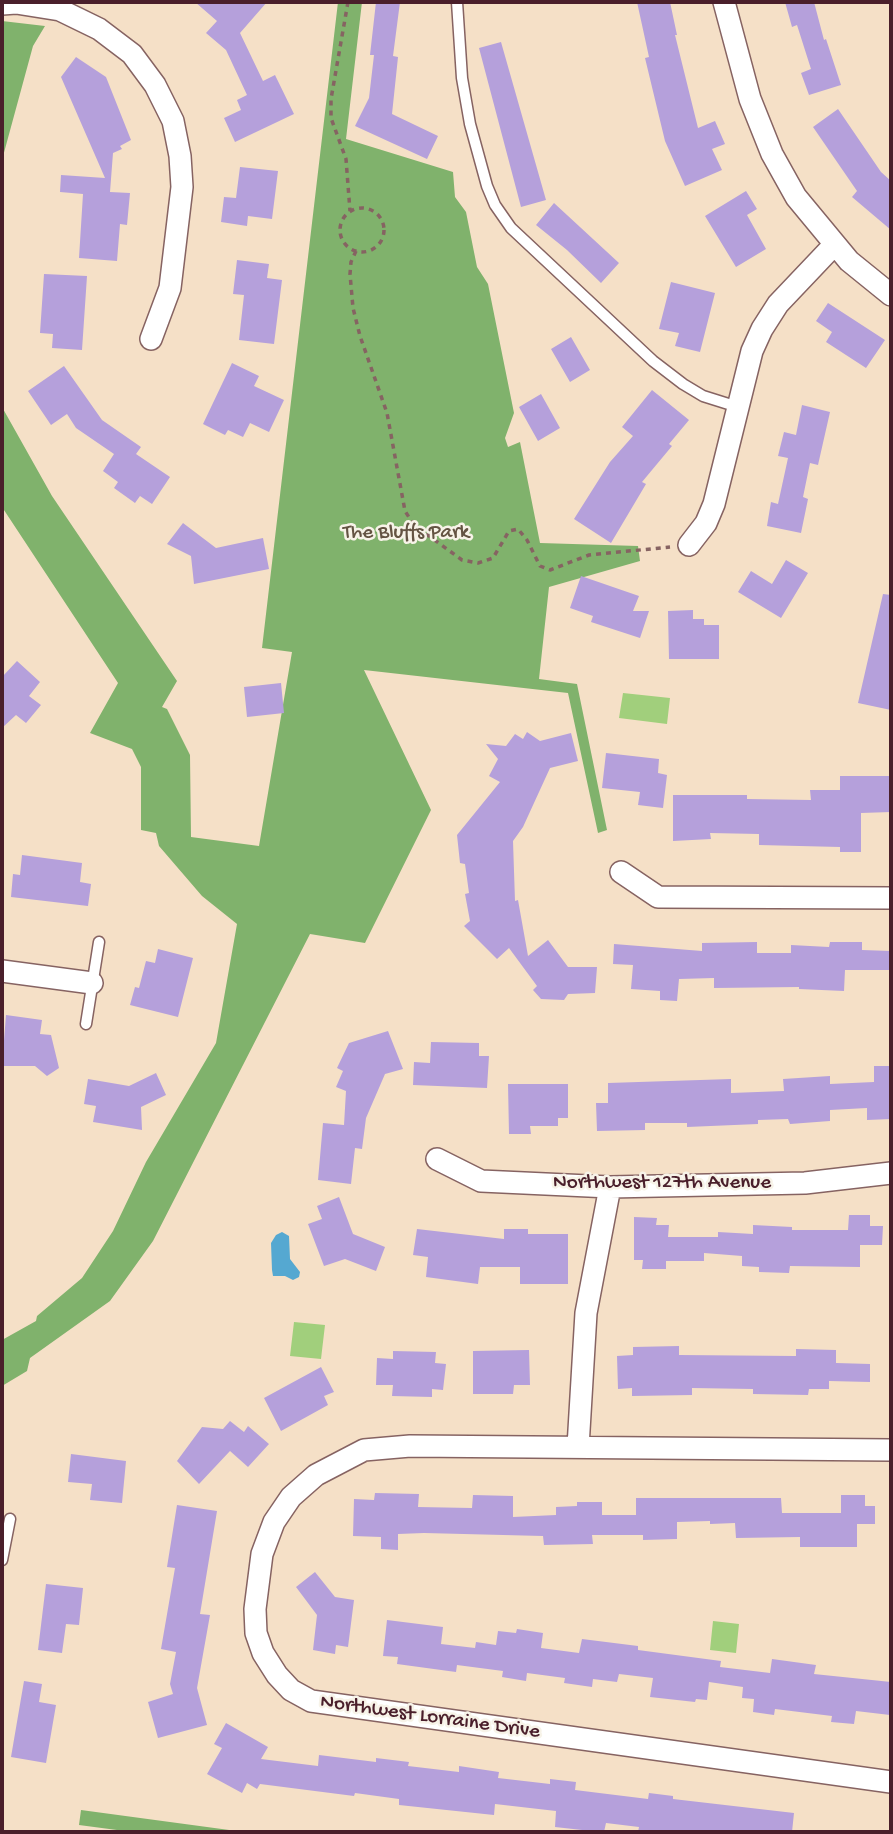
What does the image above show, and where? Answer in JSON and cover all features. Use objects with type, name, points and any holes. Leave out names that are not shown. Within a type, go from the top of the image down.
[{"type":"street","points":[[724,2],[750,99],[772,154],[796,197],[849,261],[891,295]]},
{"type":"street","points":[[2,4],[16,3],[60,10],[99,29],[132,54],[155,85],[173,121],[180,156],[182,187],[170,288],[151,339]]},
{"type":"street","points":[[689,545],[706,523],[714,504],[752,351],[762,329],[778,304],[834,245]]},
{"type":"street","points":[[621,872],[658,897],[891,898]]},
{"type":"street","points":[[2,971],[92,983]]},
{"type":"street","name":"Northwest 127th Avenue","points":[[437,1159],[481,1181],[610,1187],[805,1183],[891,1173]]},
{"type":"street","points":[[578,1447],[586,1313],[610,1187]]},
{"type":"street","name":"Northwest Lorraine Drive","points":[[891,1450],[390,1446],[364,1450],[316,1475],[291,1497],[274,1522],[262,1554],[255,1609],[257,1633],[263,1653],[277,1675],[291,1689],[311,1701],[891,1782]]},
{"type":"lane","points":[[457,2],[462,78],[470,124],[495,205],[511,228],[653,361],[703,396],[738,407]]},
{"type":"lane","points":[[86,1024],[99,942]]},
{"type":"lane","points":[[2,1560],[10,1519]]},
{"type":"path","points":[[348,2],[331,99],[331,118],[345,159],[350,211]]},
{"type":"path","points":[[356,208],[370,209],[383,223],[383,237],[375,247],[356,251],[349,247],[341,236],[342,222],[350,211],[356,208]]},
{"type":"path","points":[[356,251],[350,274],[353,308],[387,414],[405,511],[414,525],[462,560],[478,563],[493,558],[509,531],[518,529],[527,540],[540,566],[550,570],[589,555],[689,545]]},
{"type":"green space","name":"The Bluffs Park","points":[[338,2],[362,2],[346,139],[453,172],[455,197],[466,212],[477,267],[488,284],[514,413],[505,438],[508,447],[520,442],[540,543],[638,546],[640,561],[549,587],[539,679],[577,684],[607,830],[598,833],[568,693],[364,670],[431,810],[365,943],[310,934],[153,1241],[110,1301],[30,1358],[27,1371],[2,1386],[2,1340],[36,1321],[37,1316],[82,1278],[113,1231],[146,1162],[216,1043],[237,924],[202,896],[159,846],[156,833],[141,830],[141,767],[132,749],[90,733],[118,683],[2,507],[2,407],[52,496],[177,681],[162,707],[167,709],[190,755],[191,837],[259,846],[292,652],[262,648]]},
{"type":"green space","points":[[2,21],[45,26],[33,46],[2,160]]},
{"type":"green space","points":[[623,693],[670,698],[667,724],[619,718]]},
{"type":"green space","points":[[294,1322],[325,1325],[321,1359],[290,1356]]},
{"type":"green space","points":[[713,1621],[739,1624],[736,1653],[710,1650]]},
{"type":"green space","points":[[81,1810],[244,1832],[132,1832],[79,1825]]},
{"type":"water","points":[[282,1232],[289,1236],[290,1259],[300,1272],[299,1277],[293,1280],[285,1276],[273,1276],[271,1243],[276,1235]]},
{"type":"building","points":[[195,2],[267,2],[240,33],[263,81],[275,75],[294,114],[235,142],[224,118],[241,110],[237,100],[247,95],[226,50],[206,33],[217,21]]},
{"type":"building","points":[[376,2],[400,2],[393,56],[398,57],[392,114],[438,136],[427,159],[355,126],[369,98],[374,55],[370,55]]},
{"type":"building","points":[[637,2],[670,2],[675,35],[698,128],[715,121],[725,144],[712,149],[722,170],[685,186],[665,141],[645,58],[649,57]]},
{"type":"building","points":[[785,2],[814,2],[824,40],[826,39],[841,85],[809,95],[801,73],[811,69],[797,25],[792,27]]},
{"type":"building","points":[[501,42],[546,200],[521,207],[479,48]]},
{"type":"building","points":[[76,57],[106,77],[131,140],[113,153],[110,192],[130,193],[127,225],[120,224],[117,261],[79,258],[83,194],[60,192],[61,175],[105,178],[61,77]]},
{"type":"building","points":[[838,109],[881,172],[891,181],[891,230],[852,197],[857,191],[813,127]]},
{"type":"building","points":[[240,167],[278,171],[272,219],[248,216],[247,226],[221,222],[224,197],[236,198]]},
{"type":"building","points":[[746,191],[757,209],[747,215],[766,249],[736,267],[705,216]]},
{"type":"building","points":[[554,203],[619,263],[601,283],[536,225]]},
{"type":"building","points":[[237,260],[269,264],[267,278],[282,280],[274,344],[239,340],[244,295],[233,294]]},
{"type":"building","points":[[44,274],[87,276],[82,350],[52,348],[53,334],[40,333]]},
{"type":"building","points":[[671,282],[715,293],[700,352],[675,346],[679,333],[659,329]]},
{"type":"building","points":[[828,303],[885,340],[866,368],[826,342],[832,332],[816,321]]},
{"type":"building","points":[[571,337],[590,370],[570,382],[551,349]]},
{"type":"building","points":[[232,363],[259,376],[254,386],[284,400],[269,432],[250,423],[243,437],[228,430],[225,435],[203,424]]},
{"type":"building","points":[[64,366],[102,420],[141,447],[136,454],[170,477],[152,504],[140,496],[135,503],[114,488],[118,482],[103,471],[114,454],[76,428],[67,414],[51,425],[28,391]]},
{"type":"building","points":[[652,390],[689,420],[669,444],[672,446],[642,482],[646,484],[611,543],[574,519],[610,462],[633,436],[622,427]]},
{"type":"building","points":[[541,394],[560,428],[538,441],[519,407]]},
{"type":"building","points":[[802,405],[830,412],[818,465],[810,463],[803,497],[808,499],[801,533],[767,526],[771,502],[778,504],[788,458],[778,456],[784,432],[796,435]]},
{"type":"building","points":[[183,523],[216,548],[263,538],[269,569],[194,584],[191,556],[167,544]]},
{"type":"building","points":[[786,560],[808,573],[781,618],[738,592],[751,571],[772,584]]},
{"type":"building","points":[[581,576],[639,596],[633,611],[649,611],[640,638],[591,622],[593,616],[570,608]]},
{"type":"building","points":[[883,594],[891,595],[891,710],[858,703]]},
{"type":"building","points":[[693,610],[693,619],[704,619],[704,625],[719,625],[719,659],[669,659],[668,611]]},
{"type":"building","points":[[17,661],[40,682],[29,696],[41,705],[26,723],[16,715],[2,728],[2,677]]},
{"type":"building","points":[[281,683],[284,713],[247,717],[244,687]]},
{"type":"building","points":[[527,732],[540,741],[571,733],[578,761],[550,768],[523,827],[513,841],[515,901],[518,900],[528,956],[548,940],[568,967],[597,967],[595,993],[568,994],[564,1000],[541,999],[533,990],[537,986],[509,948],[497,959],[464,926],[470,921],[465,894],[469,893],[465,864],[460,863],[457,835],[500,782],[489,776],[498,759],[486,744],[506,746],[515,734],[523,739]]},
{"type":"building","points":[[606,753],[659,759],[658,773],[667,775],[663,808],[638,805],[640,792],[602,788]]},
{"type":"building","points":[[840,776],[891,776],[891,812],[861,813],[861,852],[840,852],[840,847],[759,845],[759,834],[710,833],[711,839],[673,841],[673,795],[747,795],[747,799],[811,800],[810,790],[840,790]]},
{"type":"building","points":[[22,855],[82,863],[80,882],[91,884],[88,906],[11,897],[13,874],[20,875]]},
{"type":"building","points":[[757,942],[757,953],[791,953],[791,945],[829,947],[830,942],[862,942],[862,950],[891,951],[891,970],[845,970],[844,991],[799,987],[714,988],[714,978],[679,979],[677,1001],[660,1000],[660,991],[631,989],[633,965],[613,964],[614,944],[702,951],[702,943]]},
{"type":"building","points":[[158,949],[193,958],[178,1017],[130,1005],[135,987],[139,988],[146,961],[155,963]]},
{"type":"building","points":[[6,1015],[42,1020],[40,1034],[51,1035],[59,1068],[47,1076],[35,1066],[2,1066]]},
{"type":"building","points":[[388,1031],[403,1069],[385,1074],[366,1118],[362,1149],[355,1148],[351,1184],[318,1180],[323,1123],[344,1125],[346,1091],[336,1087],[343,1071],[337,1068],[349,1043]]},
{"type":"building","points":[[431,1042],[479,1043],[479,1056],[489,1056],[487,1088],[413,1085],[414,1062],[430,1063]]},
{"type":"building","points":[[874,1066],[891,1066],[891,1119],[867,1120],[867,1108],[830,1110],[830,1121],[790,1124],[788,1119],[758,1120],[758,1124],[687,1127],[687,1123],[645,1123],[645,1130],[597,1131],[596,1103],[608,1103],[608,1083],[731,1079],[731,1093],[784,1091],[783,1079],[830,1076],[830,1084],[874,1082]]},
{"type":"building","points":[[156,1073],[166,1095],[141,1107],[142,1130],[93,1122],[96,1106],[84,1104],[88,1079],[129,1086]]},
{"type":"building","points":[[508,1084],[568,1084],[568,1118],[558,1118],[558,1126],[530,1126],[531,1134],[509,1134]]},
{"type":"building","points":[[339,1197],[353,1234],[385,1247],[376,1271],[345,1259],[324,1266],[308,1224],[322,1219],[317,1206]]},
{"type":"building","points":[[849,1215],[870,1215],[870,1226],[883,1226],[882,1245],[860,1245],[860,1267],[790,1266],[789,1273],[759,1272],[759,1267],[742,1266],[742,1256],[704,1253],[704,1261],[666,1261],[666,1269],[642,1269],[643,1260],[634,1260],[634,1217],[657,1218],[656,1225],[669,1225],[668,1237],[718,1237],[718,1232],[753,1234],[753,1225],[792,1227],[792,1230],[848,1230]]},
{"type":"building","points":[[417,1229],[504,1239],[504,1229],[528,1229],[528,1234],[568,1234],[568,1284],[520,1284],[520,1267],[480,1267],[478,1284],[426,1277],[428,1257],[413,1255]]},
{"type":"building","points":[[679,1346],[679,1355],[796,1356],[796,1349],[836,1350],[836,1363],[870,1364],[870,1382],[829,1381],[829,1389],[809,1389],[808,1395],[753,1394],[753,1389],[692,1388],[692,1395],[632,1396],[632,1388],[618,1389],[617,1356],[633,1355],[633,1347]]},
{"type":"building","points":[[529,1350],[530,1385],[514,1385],[513,1394],[473,1394],[473,1351]]},
{"type":"building","points":[[393,1351],[436,1352],[435,1363],[446,1364],[443,1390],[432,1389],[432,1397],[392,1396],[393,1385],[376,1385],[377,1358],[393,1359]]},
{"type":"building","points":[[321,1367],[334,1392],[324,1396],[328,1405],[281,1431],[264,1398]]},
{"type":"building","points":[[230,1421],[244,1432],[248,1426],[269,1444],[248,1467],[230,1451],[199,1484],[177,1461],[202,1427],[223,1429]]},
{"type":"building","points":[[71,1454],[126,1461],[122,1503],[90,1500],[92,1484],[68,1482]]},
{"type":"building","points":[[375,1493],[419,1494],[418,1507],[472,1508],[473,1495],[513,1496],[513,1517],[556,1515],[556,1507],[577,1506],[577,1502],[602,1502],[602,1515],[636,1515],[636,1498],[781,1498],[782,1513],[841,1513],[841,1495],[865,1495],[865,1506],[875,1506],[875,1524],[857,1524],[857,1547],[800,1547],[800,1537],[736,1538],[735,1523],[710,1524],[710,1521],[677,1522],[677,1539],[643,1540],[643,1535],[592,1535],[593,1544],[544,1545],[543,1536],[424,1533],[398,1534],[398,1550],[381,1549],[381,1537],[353,1536],[354,1499],[374,1500]]},
{"type":"building","points":[[177,1505],[217,1511],[200,1614],[210,1615],[197,1688],[207,1725],[158,1738],[148,1702],[173,1694],[170,1684],[176,1652],[161,1649],[175,1568],[167,1567]]},
{"type":"building","points":[[315,1572],[335,1597],[354,1600],[348,1647],[336,1645],[335,1654],[313,1650],[317,1615],[296,1587]]},
{"type":"building","points":[[46,1584],[83,1588],[79,1625],[66,1624],[62,1653],[38,1650]]},
{"type":"building","points":[[387,1620],[443,1627],[441,1644],[475,1648],[476,1642],[496,1645],[498,1631],[516,1633],[517,1629],[543,1633],[541,1648],[579,1653],[582,1639],[638,1646],[638,1650],[721,1661],[720,1667],[770,1673],[772,1659],[816,1665],[814,1674],[891,1682],[890,1715],[856,1711],[854,1724],[831,1722],[832,1716],[775,1709],[774,1715],[753,1712],[754,1699],[742,1698],[743,1687],[709,1682],[707,1700],[696,1699],[695,1702],[650,1697],[653,1678],[619,1674],[617,1682],[593,1679],[592,1687],[564,1683],[565,1678],[527,1673],[526,1681],[502,1677],[503,1671],[457,1665],[456,1672],[397,1664],[398,1657],[383,1656]]},
{"type":"building","points":[[24,1681],[42,1684],[39,1702],[56,1705],[46,1763],[11,1757]]},
{"type":"building","points":[[226,1723],[268,1747],[261,1759],[318,1766],[319,1755],[376,1762],[376,1758],[409,1762],[408,1766],[459,1772],[459,1766],[499,1772],[498,1778],[550,1784],[550,1779],[576,1782],[575,1790],[648,1799],[649,1793],[673,1796],[673,1799],[794,1813],[792,1832],[638,1832],[639,1827],[606,1823],[604,1832],[600,1832],[555,1827],[556,1811],[495,1804],[494,1815],[399,1805],[399,1799],[355,1793],[354,1796],[260,1784],[257,1789],[247,1783],[242,1793],[207,1774],[222,1748],[214,1744]]}]
